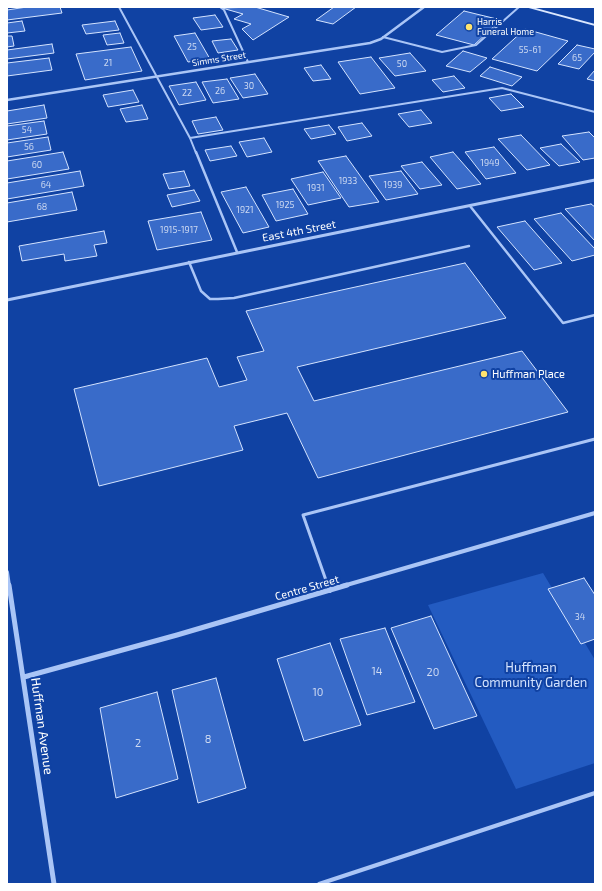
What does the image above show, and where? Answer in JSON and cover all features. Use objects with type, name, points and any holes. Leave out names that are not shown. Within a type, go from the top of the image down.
[{"type":"main road","points":[[527,7],[595,25]]},
{"type":"street","name":"Simms Street","points":[[7,100],[370,43],[383,37],[424,7]]},
{"type":"street","name":"East 4th Street","points":[[7,300],[595,180]]},
{"type":"street","name":"Centre Street","points":[[24,677],[177,635],[595,513]]},
{"type":"street","name":"Huffman Avenue","points":[[7,572],[54,884]]},
{"type":"lane","points":[[119,7],[190,138],[238,252]]},
{"type":"lane","points":[[220,7],[224,10],[248,62]]},
{"type":"lane","points":[[383,37],[442,52],[476,46],[519,7]]},
{"type":"lane","points":[[190,138],[502,88],[595,112]]},
{"type":"lane","points":[[470,206],[563,323],[595,315]]},
{"type":"lane","points":[[189,262],[201,292],[210,299],[218,299],[242,296],[469,246]]},
{"type":"lane","points":[[330,591],[303,515],[595,439]]},
{"type":"lane","points":[[319,884],[595,794]]},
{"type":"green space","name":"Huffman Community Garden","points":[[543,573],[595,660],[595,763],[516,789],[428,605]]},
{"type":"building","points":[[27,7],[60,7],[62,13],[7,20],[7,10]]},
{"type":"building","points":[[255,7],[289,17],[253,40],[242,29],[251,24],[234,19],[243,14],[222,8]]},
{"type":"building","points":[[334,7],[356,7],[333,24],[316,20]]},
{"type":"building","name":"Harris Funeral Home","points":[[464,11],[501,20],[474,45],[436,35]]},
{"type":"building","points":[[215,15],[223,27],[201,30],[193,18]]},
{"type":"building","points":[[22,21],[25,31],[7,33],[7,23]]},
{"type":"building","points":[[115,21],[119,30],[86,34],[82,25]]},
{"type":"building","points":[[525,29],[568,41],[537,71],[492,59]]},
{"type":"building","points":[[120,33],[124,43],[107,45],[103,35]]},
{"type":"building","points":[[195,33],[210,59],[188,62],[174,36]]},
{"type":"building","points":[[7,36],[12,36],[14,46],[7,47]]},
{"type":"building","points":[[231,39],[238,50],[218,53],[212,41]]},
{"type":"building","points":[[52,44],[54,53],[7,59],[7,50]]},
{"type":"building","points":[[577,45],[595,49],[595,52],[579,69],[558,64]]},
{"type":"building","points":[[131,47],[142,71],[85,80],[76,54]]},
{"type":"building","points":[[463,51],[487,58],[470,72],[446,66]]},
{"type":"building","points":[[410,53],[426,71],[395,76],[379,58]]},
{"type":"building","points":[[371,57],[395,88],[360,94],[338,62]]},
{"type":"building","points":[[49,58],[52,70],[7,76],[7,63]]},
{"type":"building","points":[[321,65],[331,79],[313,81],[304,68]]},
{"type":"building","points":[[490,67],[522,77],[512,86],[480,76]]},
{"type":"building","points":[[595,70],[595,81],[587,79]]},
{"type":"building","points":[[255,74],[268,94],[243,98],[230,78]]},
{"type":"building","points":[[454,76],[465,88],[443,92],[432,80]]},
{"type":"building","points":[[227,79],[239,99],[213,103],[202,82]]},
{"type":"building","points":[[196,82],[206,100],[179,105],[169,86]]},
{"type":"building","points":[[133,90],[139,102],[108,107],[103,95]]},
{"type":"building","points":[[511,94],[524,107],[501,111],[489,98]]},
{"type":"building","points":[[44,105],[47,118],[7,124],[7,111]]},
{"type":"building","points":[[142,105],[148,119],[126,122],[120,109]]},
{"type":"building","points":[[421,110],[432,123],[409,127],[398,114]]},
{"type":"building","points":[[216,117],[223,130],[198,134],[192,121]]},
{"type":"building","points":[[44,121],[47,134],[7,140],[7,126]]},
{"type":"building","points":[[362,123],[372,136],[347,141],[338,127]]},
{"type":"building","points":[[329,125],[336,134],[311,139],[304,129]]},
{"type":"building","points":[[589,132],[595,138],[595,158],[583,160],[562,136]]},
{"type":"building","points":[[521,135],[550,165],[527,170],[498,139]]},
{"type":"building","points":[[48,137],[51,150],[7,157],[7,143]]},
{"type":"building","points":[[264,138],[272,152],[247,157],[239,142]]},
{"type":"building","points":[[561,144],[580,162],[559,166],[540,148]]},
{"type":"building","points":[[231,146],[237,156],[210,161],[205,150]]},
{"type":"building","points":[[494,147],[516,173],[486,179],[465,152]]},
{"type":"building","points":[[63,152],[69,169],[7,179],[7,161]]},
{"type":"building","points":[[453,152],[481,184],[457,189],[430,157]]},
{"type":"building","points":[[346,156],[379,202],[349,207],[318,161]]},
{"type":"building","points":[[422,162],[442,185],[420,189],[401,166]]},
{"type":"building","points":[[80,171],[84,186],[7,199],[7,183]]},
{"type":"building","points":[[184,171],[190,186],[169,189],[163,174]]},
{"type":"building","points":[[401,171],[418,194],[386,200],[369,176]]},
{"type":"building","points":[[323,172],[341,198],[308,205],[291,179]]},
{"type":"building","points":[[246,187],[269,227],[243,233],[221,192]]},
{"type":"building","points":[[293,189],[308,214],[276,221],[262,195]]},
{"type":"building","points":[[194,190],[200,201],[172,207],[167,195]]},
{"type":"building","points":[[72,192],[77,210],[7,222],[7,203]]},
{"type":"building","points":[[591,204],[595,207],[595,241],[565,209]]},
{"type":"building","points":[[201,212],[212,240],[157,250],[148,221]]},
{"type":"building","points":[[561,213],[595,249],[595,255],[572,261],[534,219]]},
{"type":"building","points":[[525,221],[562,263],[534,270],[497,227]]},
{"type":"building","points":[[104,231],[107,243],[94,245],[97,256],[65,261],[64,254],[22,261],[19,246]]},
{"type":"building","name":"Huffman Place","points":[[465,263],[506,318],[297,367],[314,401],[522,351],[568,412],[318,478],[287,413],[234,426],[243,450],[99,486],[74,389],[207,358],[219,387],[247,380],[237,357],[264,351],[246,311]]},
{"type":"building","points":[[584,578],[595,595],[595,639],[581,644],[548,589]]},
{"type":"building","points":[[431,616],[477,716],[434,729],[391,628]]},
{"type":"building","points":[[385,628],[415,702],[367,715],[340,639]]},
{"type":"building","points":[[330,643],[361,725],[304,741],[277,659]]},
{"type":"building","points":[[216,678],[246,788],[198,803],[172,690]]},
{"type":"building","points":[[157,692],[178,779],[116,798],[100,708]]},
{"type":"place","name":"Harris Funeral Home","points":[[469,27]]},
{"type":"place","name":"Huffman Place","points":[[484,374]]}]
